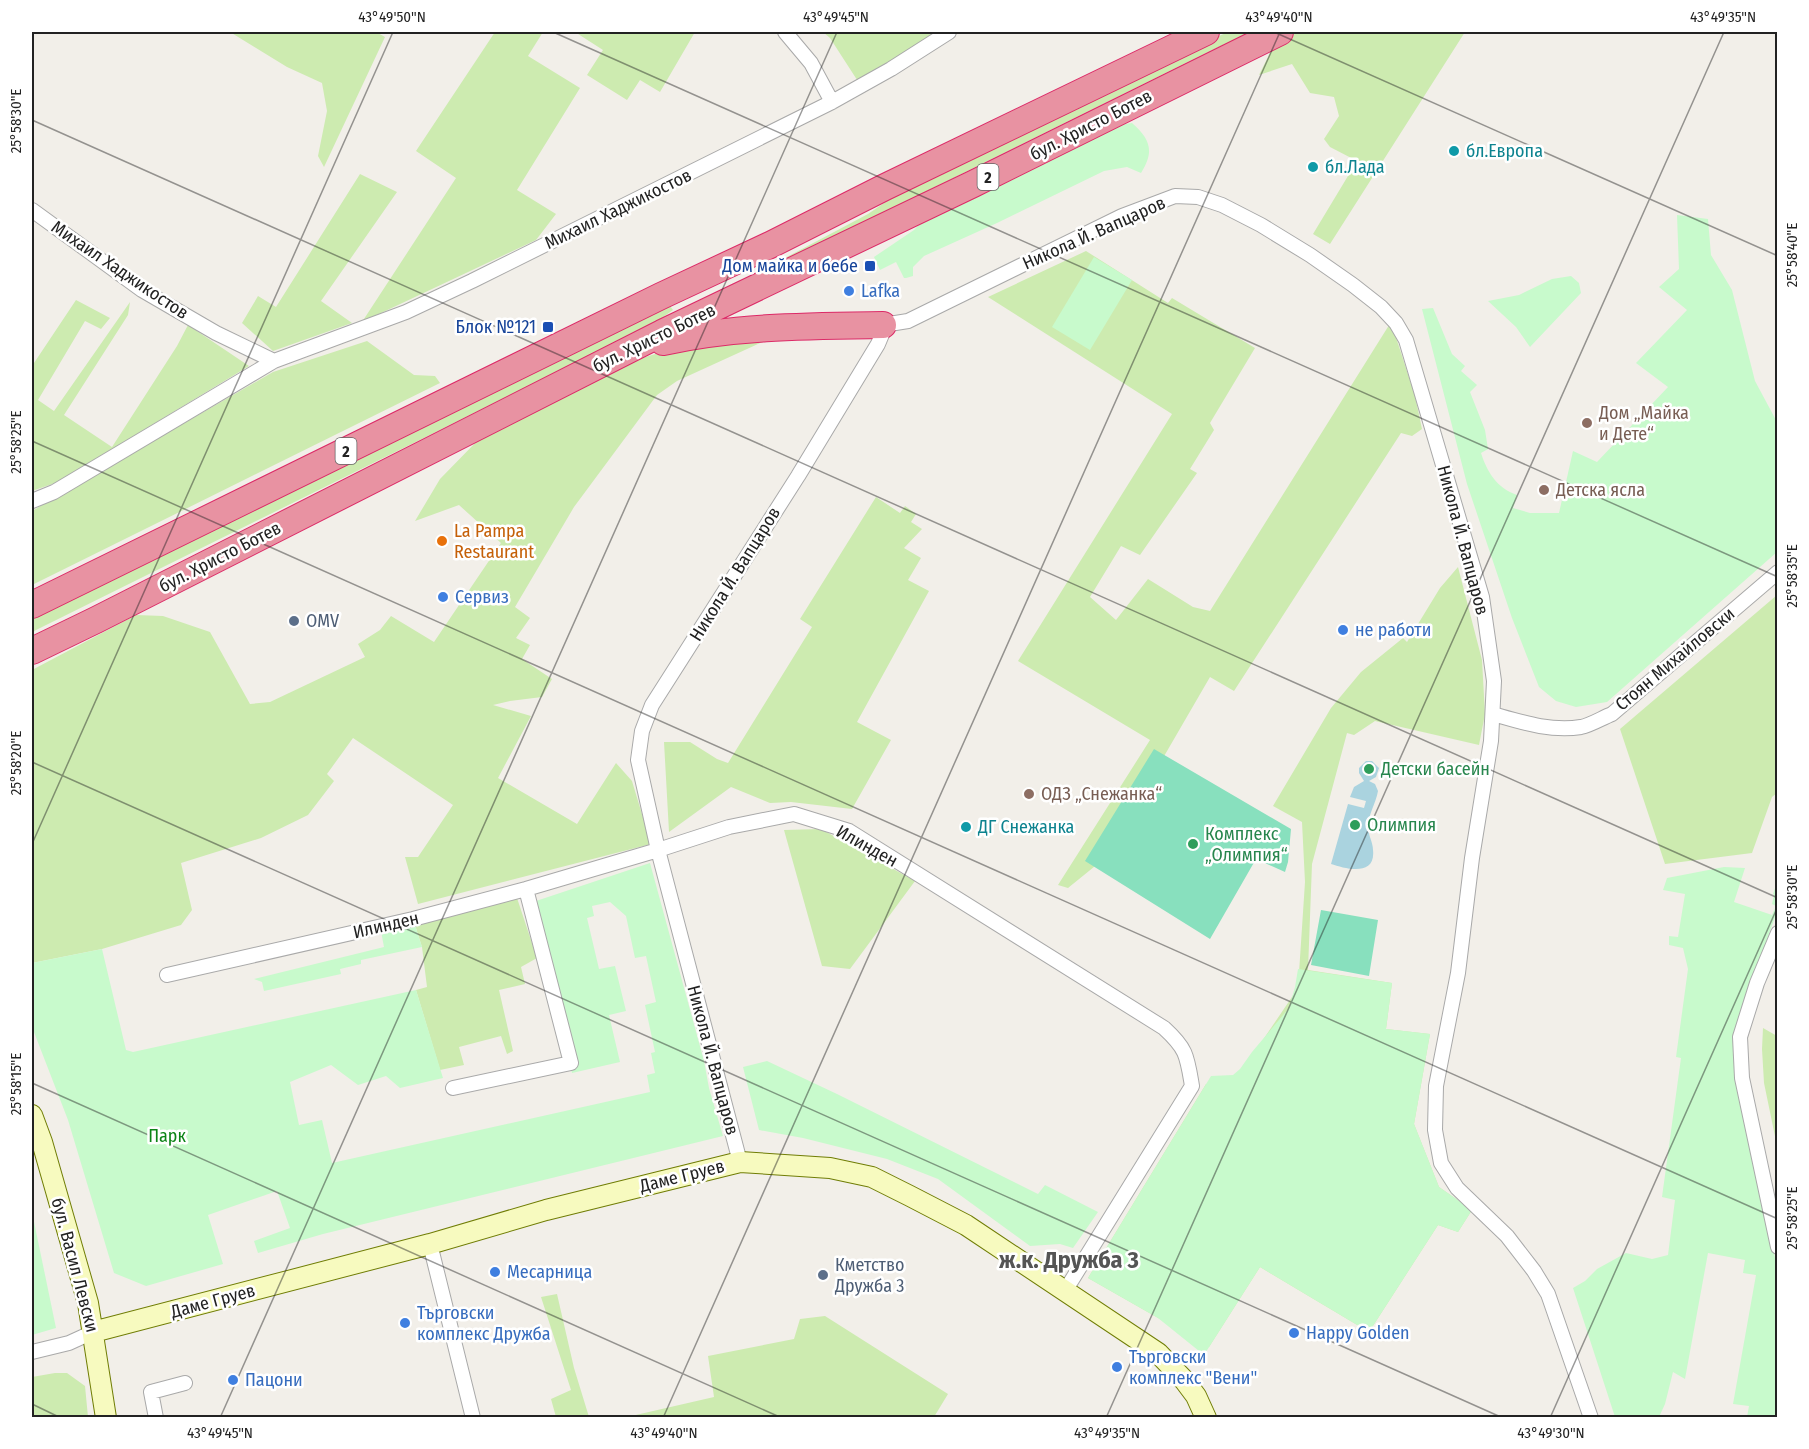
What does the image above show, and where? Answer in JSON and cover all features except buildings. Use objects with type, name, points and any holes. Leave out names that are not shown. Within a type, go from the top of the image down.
[{"type":"highway","name":"бул. Христо Ботев","points":[[32,605],[1206,32]]},
{"type":"highway","name":"бул. Христо Ботев","points":[[32,651],[694,317],[1040,151],[1280,32]]},
{"type":"highway","points":[[694,317],[691,309],[693,296],[717,269]]},
{"type":"highway","points":[[772,328],[766,321],[760,303],[762,294],[777,278]]},
{"type":"highway","points":[[661,296],[677,301],[706,325],[725,332]]},
{"type":"highway","points":[[628,350],[725,332],[772,328],[884,325]]},
{"type":"main road","name":"бул. Васил Левски","points":[[32,1115],[42,1142],[85,1293],[106,1418]]},
{"type":"main road","name":"Даме Груев","points":[[93,1332],[430,1244],[546,1210],[740,1162],[831,1168],[872,1177],[966,1225],[1158,1353],[1196,1396],[1206,1418]]},
{"type":"street","points":[[785,32],[811,63],[831,102]]},
{"type":"street","name":"Михаил Хаджикостов","points":[[32,501],[54,492],[274,361],[406,312],[831,102],[891,69],[949,32]]},
{"type":"street","name":"Никола Й. Вапцаров","points":[[740,1162],[658,850],[638,760],[642,731],[652,705],[878,344],[884,332],[884,325],[908,321],[1122,216],[1175,196],[1198,197],[1222,205],[1261,225],[1310,255],[1381,307],[1396,323],[1406,340],[1482,597],[1494,681],[1491,741],[1472,858],[1458,973],[1436,1086],[1435,1130],[1441,1163],[1457,1188],[1508,1236],[1548,1294],[1591,1418]]},
{"type":"street","name":"Михаил Хаджикостов","points":[[32,210],[142,290],[216,333],[274,361]]},
{"type":"street","name":"Стоян Михайловски","points":[[1493,714],[1553,728],[1583,727],[1612,714],[1778,572]]},
{"type":"street","name":"Илинден","points":[[167,975],[413,919],[526,889],[729,827],[794,814],[849,831],[1164,1028],[1187,1054],[1192,1086],[1065,1291]]},
{"type":"street","points":[[453,1088],[571,1063],[526,889]]},
{"type":"street","points":[[1778,933],[1754,992],[1740,1037],[1742,1078],[1778,1247]]},
{"type":"street","points":[[430,1244],[473,1418]]},
{"type":"street","points":[[32,1352],[69,1343],[93,1332]]},
{"type":"street","points":[[156,1418],[151,1392],[185,1383]]},
{"type":"green space","points":[[230,32],[376,32],[385,37],[324,167],[318,156],[327,111],[322,83],[287,67]]},
{"type":"green space","points":[[495,32],[543,32],[528,56],[580,88],[517,190],[556,214],[536,240],[362,322],[456,178],[416,151]]},
{"type":"green space","points":[[575,32],[695,32],[660,92],[640,80],[627,100],[587,75],[603,50]]},
{"type":"green space","points":[[823,32],[936,32],[861,86],[830,38]]},
{"type":"green space","points":[[1228,32],[1252,32],[786,261],[785,258],[868,214],[897,194],[1117,82]]},
{"type":"green space","points":[[1300,32],[1465,32],[1330,244],[1313,234],[1357,161],[1330,147],[1324,139],[1339,116],[1334,97],[1310,93],[1292,64],[1259,75],[1276,41]]},
{"type":"green space","points":[[1132,123],[1143,134],[1148,146],[1148,158],[1141,173],[1127,167],[1104,171],[924,256],[913,267],[913,276],[904,278],[896,262],[880,270],[874,257],[914,230],[930,213],[1112,126]]},
{"type":"green space","points":[[360,174],[397,192],[321,301],[352,323],[273,351],[242,323],[258,296],[276,307]]},
{"type":"green space","points":[[1677,215],[1708,219],[1711,255],[1732,290],[1755,381],[1777,422],[1777,552],[1607,702],[1576,707],[1556,701],[1539,687],[1512,618],[1467,484],[1422,309],[1433,308],[1452,354],[1465,366],[1461,371],[1477,385],[1470,392],[1485,430],[1488,449],[1481,453],[1486,467],[1498,484],[1517,495],[1513,508],[1530,513],[1559,513],[1573,451],[1597,462],[1668,387],[1636,363],[1687,310],[1659,287],[1679,269]]},
{"type":"green space","points":[[1086,251],[1168,303],[1172,298],[1255,348],[1210,423],[1214,430],[1190,469],[1197,473],[1140,555],[1121,546],[1090,597],[1116,620],[1148,579],[1193,607],[1210,611],[1391,322],[1415,396],[1422,429],[1412,436],[1401,433],[1234,691],[1210,677],[1105,858],[1068,888],[1058,885],[1150,740],[1018,661],[1172,414],[988,297]]},
{"type":"green space","points":[[1094,257],[1132,280],[1090,350],[1052,327]]},
{"type":"green space","points":[[1571,276],[1579,283],[1581,293],[1530,347],[1516,327],[1488,301],[1519,295],[1552,279]]},
{"type":"green space","points":[[76,300],[110,318],[101,329],[85,321],[38,400],[54,411],[130,302],[128,315],[64,415],[112,447],[188,325],[249,366],[58,482],[32,491],[32,366]]},
{"type":"green space","points":[[670,306],[673,310],[652,325],[32,632],[32,619],[49,608],[658,309]]},
{"type":"green space","points":[[773,337],[677,381],[657,395],[574,507],[515,607],[530,618],[516,638],[530,645],[522,659],[552,679],[542,697],[493,705],[531,716],[498,778],[577,824],[616,763],[632,781],[651,844],[418,904],[405,857],[418,857],[453,805],[353,738],[327,774],[334,781],[308,815],[261,838],[181,863],[192,910],[181,925],[102,949],[32,963],[32,670],[136,615],[163,616],[210,632],[250,704],[270,702],[365,657],[358,644],[380,630],[391,616],[434,642],[501,543],[459,505],[415,521],[440,479],[480,438],[636,360],[697,341]]},
{"type":"green space","points":[[367,341],[414,375],[435,376],[440,383],[32,585],[32,511],[273,372]]},
{"type":"green space","points":[[876,497],[900,513],[905,506],[916,514],[911,522],[922,529],[904,548],[921,558],[908,580],[929,591],[857,722],[891,740],[852,809],[791,802],[770,803],[731,787],[669,832],[664,742],[690,742],[717,759],[728,763],[812,627],[800,619]]},
{"type":"green space","points":[[1458,567],[1482,660],[1485,714],[1479,745],[1375,721],[1354,735],[1347,733],[1312,864],[1308,970],[1392,983],[1386,1029],[1430,1034],[1414,1124],[1439,1187],[1472,1210],[1458,1232],[1438,1225],[1369,1332],[1260,1267],[1209,1347],[1088,1278],[1206,1084],[1236,1080],[1298,988],[1305,882],[1302,822],[1273,806],[1331,708],[1361,672],[1403,638],[1407,642],[1440,588]]},
{"type":"green space","points":[[1777,595],[1777,793],[1772,797],[1752,853],[1665,864],[1620,729]]},
{"type":"green space","name":"Комплекс „Олимпия“","points":[[1154,749],[1291,829],[1285,872],[1256,859],[1210,939],[1085,861]]},
{"type":"green space","points":[[821,829],[915,881],[850,969],[822,966],[784,830]]},
{"type":"green space","name":"Парк","points":[[650,863],[723,1136],[323,1234],[258,1253],[254,1241],[290,1228],[277,1191],[208,1215],[223,1264],[146,1286],[114,1273],[68,1120],[32,1027],[32,963],[102,949],[126,1050],[133,1052],[416,990],[443,1078],[400,1088],[386,1076],[358,1085],[331,1065],[290,1082],[299,1125],[322,1120],[332,1163],[650,1092],[647,1075],[655,1073],[651,1053],[655,1052],[645,1005],[656,1002],[646,956],[635,958],[626,916],[610,902],[592,906],[594,916],[587,918],[599,969],[615,966],[626,1011],[609,1015],[620,1062],[572,1073],[530,903]]},
{"type":"green space","points":[[1724,867],[1745,868],[1734,902],[1772,915],[1776,906],[1772,904],[1777,882],[1777,911],[1734,1035],[1777,1267],[1777,1417],[1747,1417],[1749,1406],[1733,1404],[1756,1275],[1743,1273],[1745,1260],[1708,1253],[1685,1379],[1673,1372],[1665,1404],[1659,1417],[1615,1417],[1573,1288],[1585,1281],[1597,1269],[1626,1253],[1652,1259],[1668,1255],[1675,1200],[1662,1197],[1681,1058],[1676,1057],[1688,969],[1683,948],[1669,945],[1669,936],[1678,937],[1685,894],[1663,890],[1667,878]]},
{"type":"green space","points":[[515,892],[537,958],[521,967],[525,984],[499,990],[513,1051],[507,1054],[501,1036],[459,1047],[464,1065],[440,1070],[416,990],[427,987],[422,947],[413,919]]},
{"type":"green space","points":[[1321,910],[1378,920],[1369,976],[1311,965]]},
{"type":"green space","points":[[413,919],[422,947],[361,960],[361,964],[340,969],[341,974],[264,991],[262,982],[254,979],[384,947],[380,926]]},
{"type":"green space","points":[[1298,969],[1392,983],[1386,1029],[1430,1034],[1414,1124],[1439,1187],[1472,1210],[1458,1232],[1438,1225],[1369,1332],[1260,1267],[1204,1355],[1158,1318],[1088,1278],[1211,1076],[1233,1075],[1240,1069],[1289,1008]]},
{"type":"green space","points":[[1763,1028],[1777,1036],[1777,1146],[1764,1083]]},
{"type":"green space","points":[[767,1061],[1038,1194],[1045,1185],[1098,1212],[1073,1248],[1060,1244],[1030,1246],[938,1179],[887,1159],[803,1138],[759,1130],[743,1067]]},
{"type":"green space","points":[[32,1212],[56,1328],[32,1335]]},
{"type":"green space","points":[[557,1294],[574,1368],[589,1417],[556,1417],[551,1399],[571,1390],[541,1297]]},
{"type":"green space","points":[[825,1316],[948,1394],[934,1417],[627,1417],[714,1397],[708,1356],[794,1339],[800,1319]]},
{"type":"green space","points":[[67,1373],[85,1386],[88,1417],[32,1417],[32,1377]]},
{"type":"water","name":"Олимпия","points":[[1366,761],[1372,761],[1379,768],[1376,777],[1369,781],[1375,784],[1378,791],[1368,822],[1373,859],[1365,868],[1344,868],[1331,864],[1348,804],[1364,808],[1366,801],[1350,797],[1354,787],[1364,781],[1359,768]]},
{"type":"place","name":"бл.Европа","points":[[1454,151]]},
{"type":"place","name":"бл.Лада","points":[[1313,167]]},
{"type":"place","name":"Дом майка и бебе","points":[[870,266]]},
{"type":"place","name":"Lafka","points":[[849,291]]},
{"type":"place","name":"Блок №121","points":[[548,327]]},
{"type":"place","name":"Дом „Майка и Дете“","points":[[1587,423]]},
{"type":"place","name":"Детска ясла","points":[[1544,490]]},
{"type":"place","name":"La Pampa Restaurant","points":[[442,541]]},
{"type":"place","name":"Сервиз","points":[[443,597]]},
{"type":"place","name":"OMV","points":[[294,621]]},
{"type":"place","name":"не работи","points":[[1343,630]]},
{"type":"place","name":"Детски басейн","points":[[1369,769]]},
{"type":"place","name":"ОДЗ „Снежанка“","points":[[1029,794]]},
{"type":"place","name":"Олимпия","points":[[1355,825]]},
{"type":"place","name":"ДГ Снежанка","points":[[966,827]]},
{"type":"place","name":"Комплекс „Олимпия“","points":[[1193,844]]},
{"type":"place","name":"Месарница","points":[[495,1272]]},
{"type":"place","name":"Кметство Дружба 3","points":[[823,1275]]},
{"type":"place","name":"Търговски комплекс Дружба","points":[[405,1323]]},
{"type":"place","name":"Happy Golden","points":[[1294,1333]]},
{"type":"place","name":"Търговски комплекс \"Вени\"","points":[[1117,1367]]},
{"type":"place","name":"Пацони","points":[[233,1380]]},
{"type":"district","name":"ж.к. Дружба 3","points":[[1069,1260]]}]
